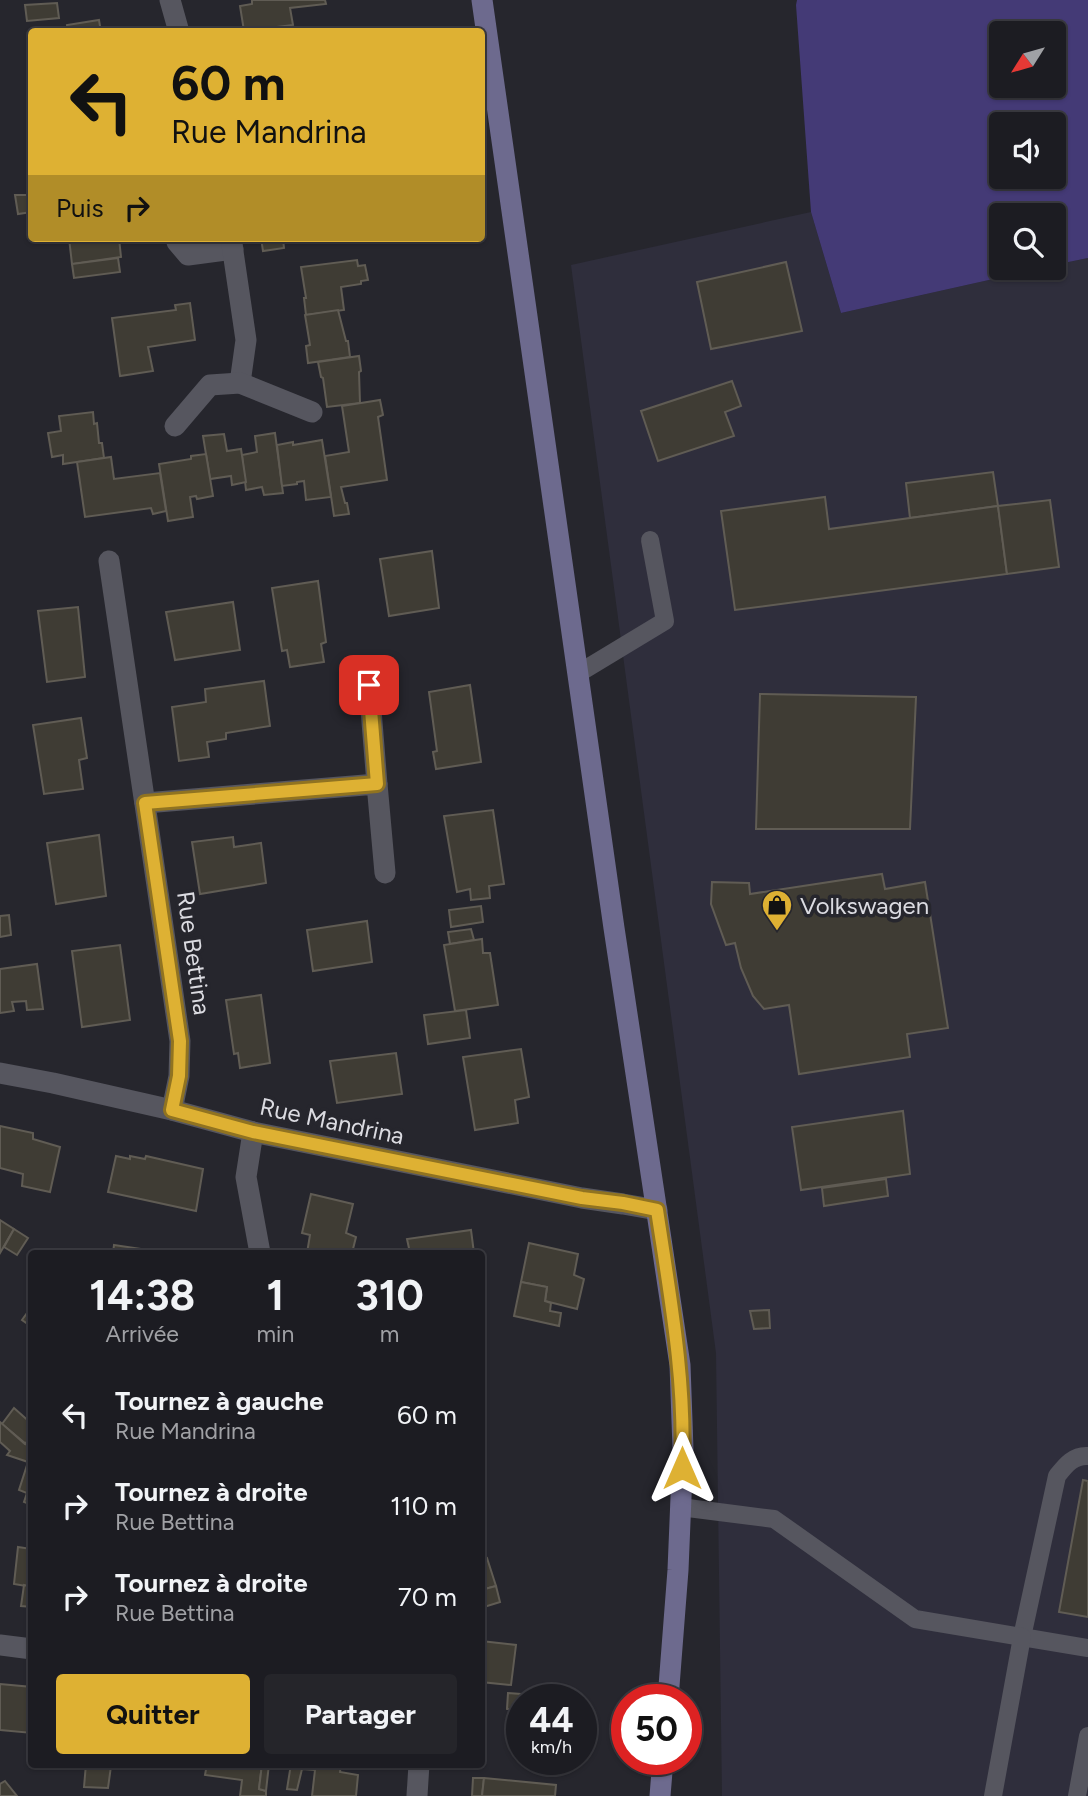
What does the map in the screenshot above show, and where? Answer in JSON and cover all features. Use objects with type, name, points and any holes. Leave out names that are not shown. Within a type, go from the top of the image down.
[{"type":"main road","points":[[482,0],[614,928],[680,1365],[683,1449],[678,1570],[669,1684]]},
{"type":"main road","points":[[660,1796],[662,1775]]},
{"type":"street","points":[[170,0],[178,28]]},
{"type":"street","points":[[177,242],[188,255],[232,244],[246,340],[240,383]]},
{"type":"street","points":[[175,426],[210,385],[240,383],[312,412]]},
{"type":"street","name":"Rue Bettina","points":[[109,561],[180,1041],[179,1076],[172,1110]]},
{"type":"street","points":[[369,685],[385,873]]},
{"type":"street","points":[[145,803],[377,784]]},
{"type":"street","name":"Rue Mandrina","points":[[0,1073],[172,1110],[253,1132],[582,1198],[657,1210]]},
{"type":"street","points":[[253,1132],[246,1177],[259,1250]]},
{"type":"street","points":[[0,1645],[28,1648]]},
{"type":"street","points":[[417,1796],[419,1768]]},
{"type":"lane","points":[[579,673],[665,621],[650,540]]},
{"type":"lane","points":[[993,1796],[1021,1637],[1056,1476],[1066,1463],[1088,1456]]},
{"type":"lane","points":[[680,1507],[774,1519],[915,1619],[1088,1648]]},
{"type":"lane","points":[[1077,1796],[1088,1736]]},
{"type":"shaded area","points":[[797,0],[1088,0],[1088,258],[1066,263],[1066,203],[989,203],[989,280],[841,313],[811,212]]},
{"type":"shaded area","points":[[811,212],[841,313],[989,280],[1066,280],[1066,263],[1088,258],[1088,1796],[722,1796],[716,1353],[571,265]]},
{"type":"building","points":[[252,0],[325,0],[326,4],[290,8],[293,25],[244,28],[240,6],[252,4]]},
{"type":"building","points":[[57,3],[59,18],[27,21],[25,5]]},
{"type":"building","points":[[99,20],[100,28],[67,28],[67,25]]},
{"type":"building","points":[[15,195],[28,195],[28,213],[18,214]]},
{"type":"building","points":[[69,242],[119,242],[121,257],[72,264]]},
{"type":"building","points":[[262,242],[283,242],[284,248],[263,251]]},
{"type":"building","points":[[118,258],[120,272],[74,278],[72,264]]},
{"type":"building","points":[[357,260],[358,266],[365,265],[368,280],[361,281],[361,284],[341,287],[344,310],[306,315],[301,267]]},
{"type":"building","points":[[786,262],[802,331],[711,349],[697,282]]},
{"type":"building","points":[[190,303],[195,340],[148,347],[153,371],[120,376],[112,318],[176,310],[175,305]]},
{"type":"building","points":[[338,310],[350,357],[308,363],[306,346],[310,345],[305,315]]},
{"type":"building","points":[[359,356],[360,403],[327,407],[318,362]]},
{"type":"building","points":[[732,381],[741,406],[725,412],[734,436],[658,461],[641,411]]},
{"type":"building","points":[[380,400],[383,415],[378,417],[387,480],[341,487],[349,514],[334,516],[325,456],[349,452],[342,406]]},
{"type":"building","points":[[93,412],[104,458],[63,464],[63,455],[52,457],[48,433],[61,431],[59,416]]},
{"type":"building","points":[[275,433],[283,493],[264,495],[262,487],[246,490],[242,455],[257,452],[255,436]]},
{"type":"building","points":[[224,434],[227,451],[241,449],[246,482],[232,485],[231,476],[210,479],[203,436]]},
{"type":"building","points":[[322,440],[331,497],[306,500],[304,481],[282,486],[277,445]]},
{"type":"building","points":[[206,454],[213,496],[197,499],[196,496],[190,497],[193,517],[168,521],[159,464]]},
{"type":"building","points":[[111,457],[114,479],[160,473],[166,511],[153,514],[151,508],[85,517],[77,462]]},
{"type":"building","points":[[993,472],[998,506],[910,518],[906,483]]},
{"type":"building","points":[[825,497],[829,529],[998,506],[1007,574],[735,610],[721,511]]},
{"type":"building","points":[[1050,500],[1059,567],[1007,574],[998,506]]},
{"type":"building","points":[[432,551],[439,608],[389,616],[380,559]]},
{"type":"building","points":[[318,581],[326,642],[321,644],[324,662],[290,667],[287,650],[282,651],[272,588]]},
{"type":"building","points":[[233,602],[240,650],[175,660],[166,612]]},
{"type":"building","points":[[78,607],[85,677],[47,682],[38,611]]},
{"type":"building","points":[[264,681],[270,726],[226,733],[226,739],[207,742],[209,757],[179,761],[172,707],[206,702],[205,689]]},
{"type":"building","points":[[470,685],[481,762],[436,769],[433,752],[437,751],[429,692]]},
{"type":"building","points":[[760,694],[916,697],[910,829],[756,829]]},
{"type":"building","points":[[81,718],[87,758],[79,760],[83,789],[44,794],[33,725]]},
{"type":"building","points":[[493,810],[504,884],[489,886],[490,898],[471,900],[470,889],[457,892],[444,816]]},
{"type":"building","points":[[99,835],[106,896],[56,904],[47,843]]},
{"type":"building","points":[[233,837],[234,847],[261,843],[266,883],[200,894],[192,842]]},
{"type":"building","points":[[882,874],[885,889],[925,882],[948,1028],[907,1034],[910,1057],[799,1074],[789,1005],[764,1009],[753,996],[741,968],[735,943],[726,945],[711,904],[712,882],[749,883],[750,894]]},
{"type":"building","points":[[481,906],[483,922],[451,927],[449,910]]},
{"type":"building","points":[[9,915],[11,935],[0,937],[0,916]]},
{"type":"building","points":[[367,921],[372,962],[313,971],[307,930]]},
{"type":"building","points":[[471,929],[474,940],[450,944],[448,932]]},
{"type":"building","points":[[482,939],[483,953],[490,953],[498,1005],[455,1011],[444,945]]},
{"type":"building","points":[[120,945],[130,1020],[82,1027],[72,951]]},
{"type":"building","points":[[37,964],[43,1009],[27,1010],[26,1001],[12,1002],[14,1011],[0,1013],[0,969]]},
{"type":"building","points":[[261,995],[270,1063],[240,1068],[238,1053],[234,1054],[226,1000]]},
{"type":"building","points":[[466,1010],[470,1038],[428,1044],[424,1015]]},
{"type":"building","points":[[521,1049],[529,1097],[515,1100],[518,1123],[475,1130],[463,1057]]},
{"type":"building","points":[[396,1053],[402,1094],[337,1103],[330,1061]]},
{"type":"building","points":[[903,1111],[910,1174],[801,1190],[792,1127]]},
{"type":"building","points":[[0,1126],[33,1133],[33,1139],[60,1147],[50,1192],[22,1186],[23,1174],[0,1168]]},
{"type":"building","points":[[116,1156],[145,1159],[146,1156],[203,1169],[196,1211],[108,1192]]},
{"type":"building","points":[[886,1179],[888,1196],[824,1206],[822,1188]]},
{"type":"building","points":[[311,1194],[353,1204],[346,1233],[356,1237],[353,1250],[308,1250],[310,1235],[302,1233]]},
{"type":"building","points":[[0,1220],[14,1229],[0,1253]]},
{"type":"building","points":[[14,1229],[28,1238],[17,1255],[4,1247]]},
{"type":"building","points":[[471,1230],[474,1250],[409,1250],[407,1239]]},
{"type":"building","points":[[529,1243],[578,1254],[574,1275],[584,1279],[577,1309],[545,1301],[547,1287],[521,1282]]},
{"type":"building","points":[[114,1245],[148,1250],[113,1250]]},
{"type":"building","points":[[521,1282],[547,1287],[545,1301],[551,1303],[550,1311],[561,1313],[559,1326],[514,1316]]},
{"type":"building","points":[[769,1310],[770,1328],[754,1329],[750,1311]]},
{"type":"building","points":[[28,1312],[28,1324],[22,1320]]},
{"type":"building","points":[[14,1408],[28,1420],[26,1444],[2,1424]]},
{"type":"building","points":[[0,1422],[28,1445],[28,1462],[7,1455],[10,1451],[0,1442]]},
{"type":"building","points":[[28,1462],[28,1504],[24,1502],[27,1493],[19,1490]]},
{"type":"building","points":[[1083,1480],[1088,1481],[1088,1617],[1059,1612]]},
{"type":"building","points":[[18,1547],[28,1548],[28,1586],[14,1584]]},
{"type":"building","points":[[487,1558],[496,1586],[485,1589]]},
{"type":"building","points":[[24,1585],[28,1586],[28,1607],[21,1606]]},
{"type":"building","points":[[496,1586],[500,1602],[485,1607],[485,1589]]},
{"type":"building","points":[[485,1641],[516,1645],[511,1684],[485,1682]]},
{"type":"building","points":[[0,1684],[28,1687],[28,1733],[0,1730]]},
{"type":"building","points":[[86,1768],[111,1768],[108,1788],[84,1787]]},
{"type":"building","points":[[206,1768],[262,1768],[259,1789],[266,1791],[266,1796],[240,1796],[242,1780],[205,1775]]},
{"type":"building","points":[[262,1768],[269,1768],[266,1791],[259,1789]]},
{"type":"building","points":[[290,1768],[340,1768],[340,1772],[358,1775],[356,1796],[312,1796],[315,1770],[302,1769],[297,1790],[287,1789]]},
{"type":"building","points":[[473,1778],[484,1778],[482,1796],[472,1796]]},
{"type":"building","points":[[484,1778],[556,1785],[555,1796],[482,1796]]},
{"type":"building","points":[[5,1781],[17,1796],[0,1796],[0,1784]]},
{"type":"place","name":"Volkswagen","points":[[777,932]]},
{"type":"route","points":[[369,685],[377,784],[145,803],[180,1041],[179,1076],[172,1110],[253,1132],[582,1198],[657,1210],[680,1365],[682,1468]]}]
